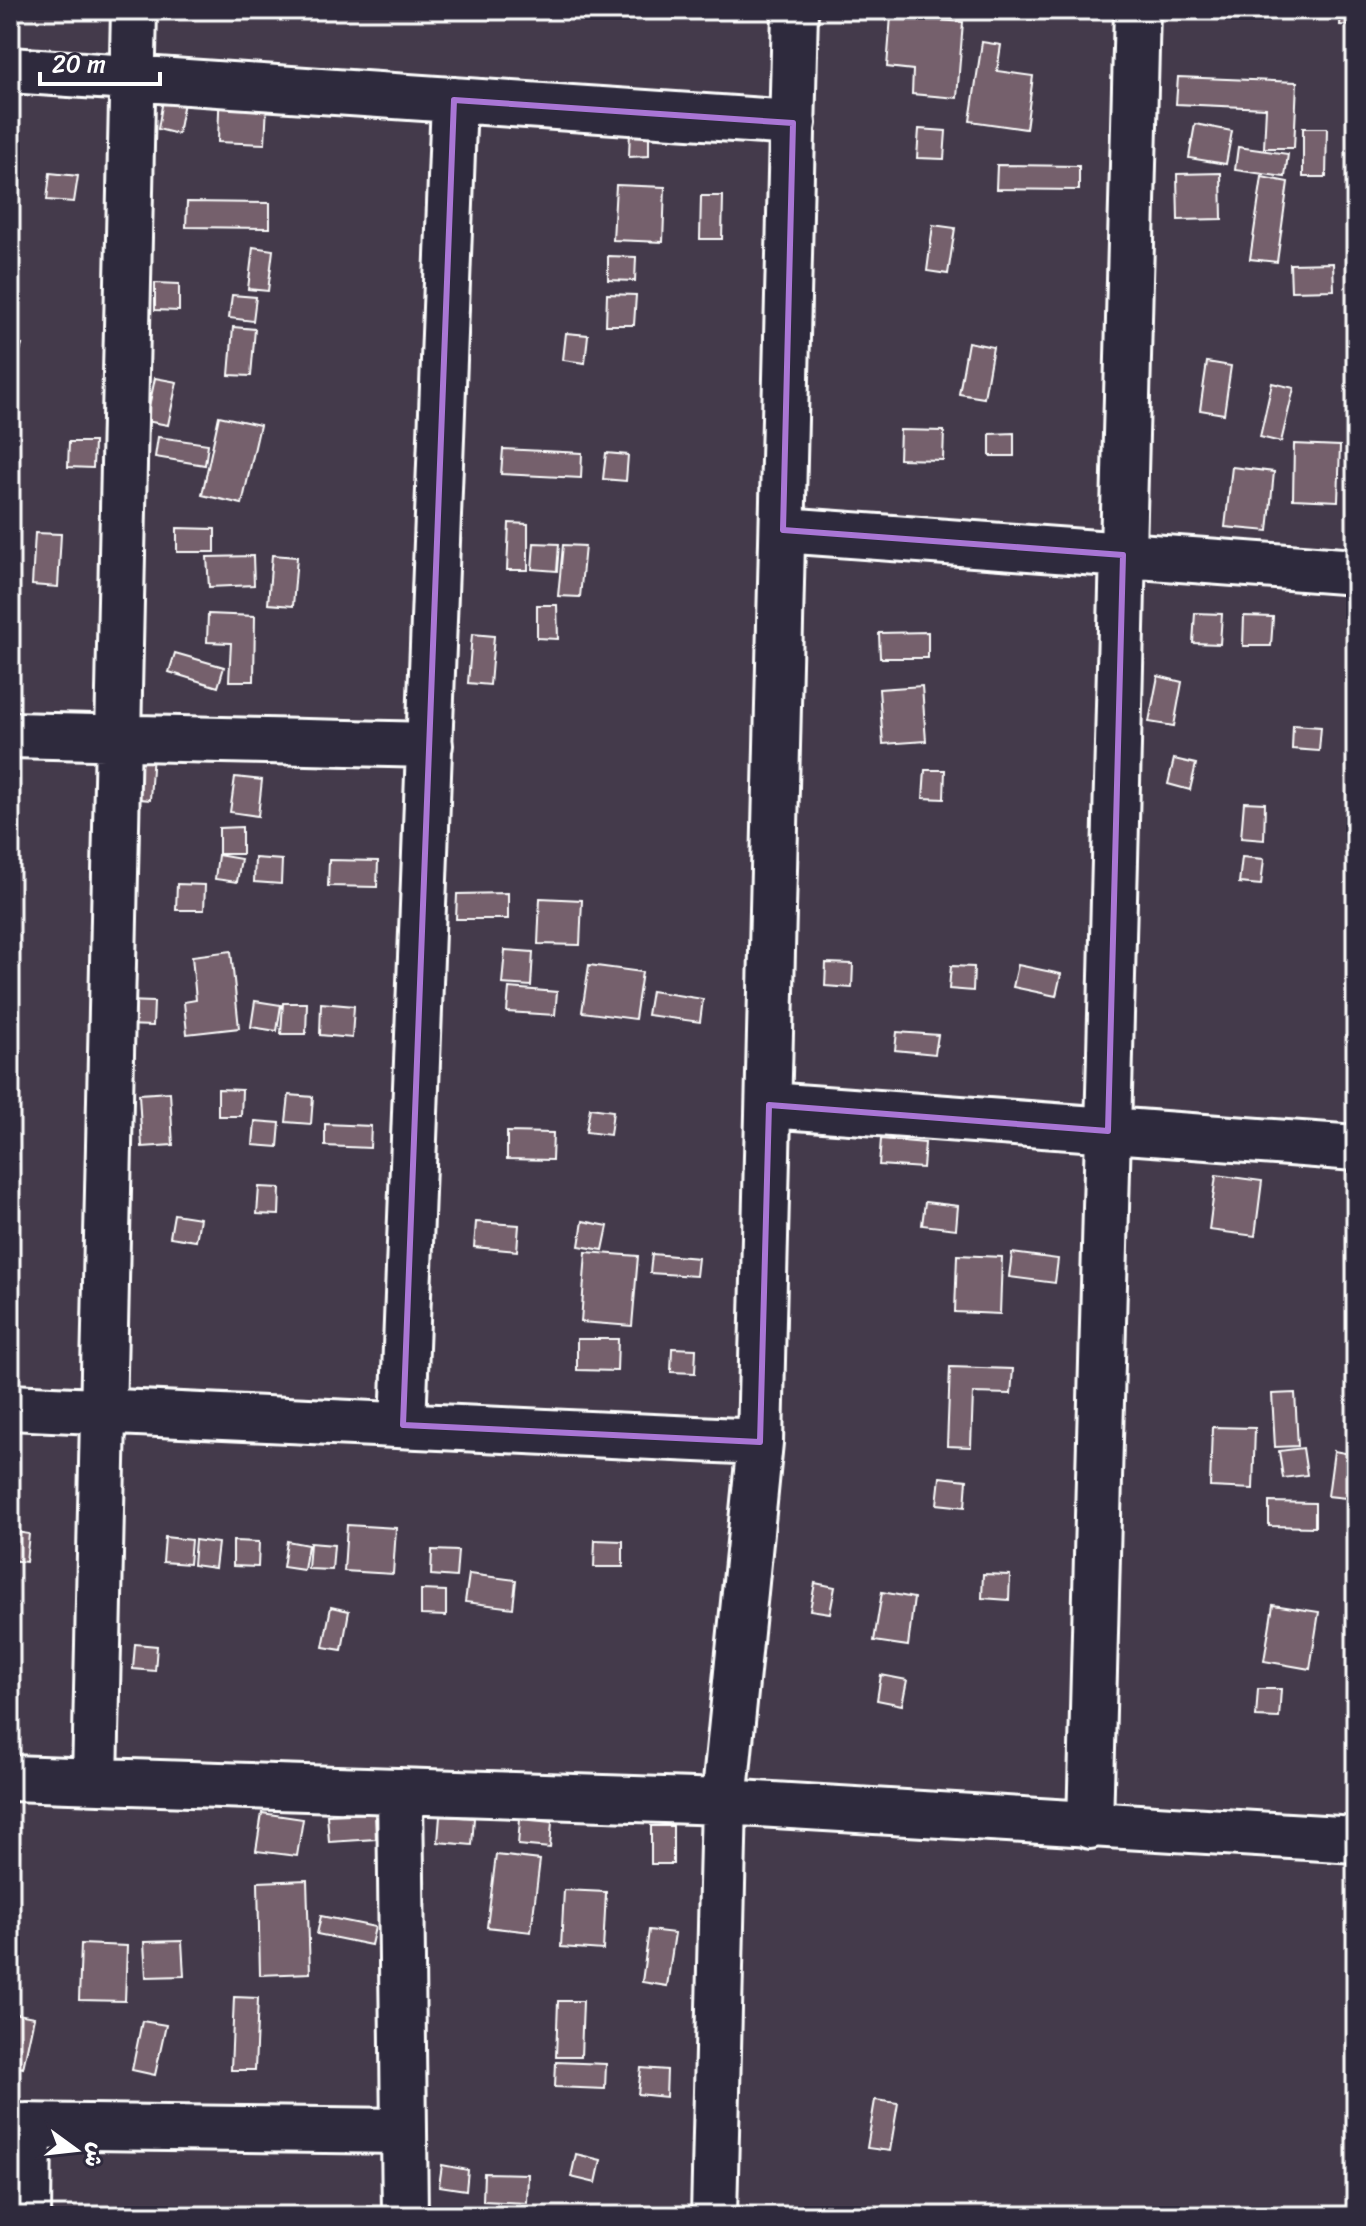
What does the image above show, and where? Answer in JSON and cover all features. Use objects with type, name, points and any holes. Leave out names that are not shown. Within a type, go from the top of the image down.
[{"type":"street","points":[[95,1781],[134,10]]},
{"type":"street","points":[[714,2216],[724,1802],[760,1442],[795,10]]},
{"type":"street","points":[[1090,1826],[1137,10]]},
{"type":"street","points":[[10,70],[793,123]]},
{"type":"street","points":[[403,1425],[454,100]]},
{"type":"street","points":[[783,530],[1356,572]]},
{"type":"street","points":[[10,735],[430,745]]},
{"type":"street","points":[[769,1105],[1356,1148]]},
{"type":"street","points":[[10,1407],[760,1442]]},
{"type":"street","points":[[10,1778],[724,1802],[1356,1840]]},
{"type":"street","points":[[400,1791],[405,2216]]},
{"type":"street","points":[[28,2216],[19,2126],[404,2131]]},
{"type":"highlighted area","points":[[454,100],[793,123],[783,530],[1123,555],[1108,1131],[769,1105],[760,1442],[403,1425]]},
{"type":"building","points":[[1341,10],[1356,10],[1356,26],[1340,25]]},
{"type":"building","points":[[891,16],[963,22],[957,98],[912,94],[913,70],[887,67]]},
{"type":"building","points":[[982,42],[1001,45],[997,71],[1033,76],[1026,129],[970,121]]},
{"type":"building","points":[[1178,77],[1297,82],[1294,148],[1264,148],[1266,108],[1176,104]]},
{"type":"building","points":[[166,82],[187,86],[178,134],[158,129]]},
{"type":"building","points":[[220,82],[268,84],[265,144],[218,142]]},
{"type":"building","points":[[1195,124],[1232,131],[1226,164],[1189,158]]},
{"type":"building","points":[[1303,128],[1327,128],[1326,177],[1303,177]]},
{"type":"building","points":[[630,129],[649,129],[649,156],[629,157]]},
{"type":"building","points":[[919,129],[946,131],[944,159],[917,158]]},
{"type":"building","points":[[1238,147],[1288,154],[1285,177],[1235,170]]},
{"type":"building","points":[[997,165],[1079,166],[1079,190],[996,189]]},
{"type":"building","points":[[50,173],[78,176],[74,202],[47,200]]},
{"type":"building","points":[[1221,173],[1222,219],[1178,220],[1177,174]]},
{"type":"building","points":[[1262,177],[1288,182],[1277,262],[1250,259]]},
{"type":"building","points":[[616,185],[665,187],[663,242],[613,240]]},
{"type":"building","points":[[701,196],[723,196],[722,239],[700,239]]},
{"type":"building","points":[[187,202],[270,203],[270,228],[186,227]]},
{"type":"building","points":[[933,225],[955,228],[948,274],[927,271]]},
{"type":"building","points":[[253,247],[273,250],[268,291],[248,289]]},
{"type":"building","points":[[608,256],[636,257],[635,281],[608,280]]},
{"type":"building","points":[[1333,263],[1334,290],[1291,291],[1290,264]]},
{"type":"building","points":[[155,283],[179,284],[179,311],[155,310]]},
{"type":"building","points":[[607,294],[636,295],[634,325],[606,325]]},
{"type":"building","points":[[232,295],[256,297],[253,321],[229,318]]},
{"type":"building","points":[[233,327],[255,329],[251,376],[229,375]]},
{"type":"building","points":[[566,333],[588,335],[585,363],[563,360]]},
{"type":"building","points":[[10,342],[22,345],[15,367],[10,365]]},
{"type":"building","points":[[968,342],[993,347],[984,398],[959,394]]},
{"type":"building","points":[[1207,362],[1231,366],[1224,414],[1200,410]]},
{"type":"building","points":[[155,378],[177,382],[168,425],[146,421]]},
{"type":"building","points":[[1272,383],[1294,388],[1281,442],[1260,437]]},
{"type":"building","points":[[219,416],[260,425],[242,504],[202,495]]},
{"type":"building","points":[[900,430],[944,431],[943,460],[899,459]]},
{"type":"building","points":[[1014,433],[1014,456],[990,456],[990,434]]},
{"type":"building","points":[[158,437],[208,444],[205,465],[155,457]]},
{"type":"building","points":[[69,442],[94,442],[93,468],[68,467]]},
{"type":"building","points":[[1294,444],[1340,446],[1338,501],[1293,499]]},
{"type":"building","points":[[503,449],[582,453],[581,478],[501,474]]},
{"type":"building","points":[[606,453],[628,455],[626,481],[603,479]]},
{"type":"building","points":[[1232,467],[1274,472],[1268,531],[1225,527]]},
{"type":"building","points":[[509,523],[528,524],[528,570],[507,570]]},
{"type":"building","points":[[177,528],[215,529],[215,552],[177,552]]},
{"type":"building","points":[[35,533],[61,534],[58,587],[32,585]]},
{"type":"building","points":[[534,543],[559,544],[557,571],[532,569]]},
{"type":"building","points":[[563,545],[585,546],[580,597],[558,596]]},
{"type":"building","points":[[272,555],[297,557],[293,606],[268,604]]},
{"type":"building","points":[[253,556],[254,585],[209,587],[207,557]]},
{"type":"building","points":[[537,605],[557,605],[558,639],[537,638]]},
{"type":"building","points":[[1195,613],[1222,614],[1220,644],[1193,643]]},
{"type":"building","points":[[208,614],[255,616],[254,681],[229,681],[231,643],[207,642]]},
{"type":"building","points":[[1244,616],[1273,617],[1271,646],[1243,646]]},
{"type":"building","points":[[928,632],[928,658],[880,658],[879,633]]},
{"type":"building","points":[[472,634],[494,636],[490,685],[468,683]]},
{"type":"building","points":[[175,653],[224,667],[218,687],[169,672]]},
{"type":"building","points":[[1158,676],[1182,682],[1174,726],[1149,722]]},
{"type":"building","points":[[922,686],[926,741],[883,744],[879,689]]},
{"type":"building","points":[[1293,725],[1321,727],[1319,751],[1292,749]]},
{"type":"building","points":[[130,751],[153,752],[150,800],[128,798]]},
{"type":"building","points":[[1174,759],[1196,764],[1190,790],[1168,784]]},
{"type":"building","points":[[925,770],[945,770],[944,799],[923,798]]},
{"type":"building","points":[[235,777],[262,780],[258,816],[230,812]]},
{"type":"building","points":[[1244,802],[1265,803],[1264,840],[1241,838]]},
{"type":"building","points":[[242,827],[242,854],[219,854],[219,828]]},
{"type":"building","points":[[218,855],[241,859],[237,882],[215,879]]},
{"type":"building","points":[[1242,857],[1264,859],[1261,885],[1239,883]]},
{"type":"building","points":[[255,858],[282,860],[281,884],[254,882]]},
{"type":"building","points":[[329,860],[378,861],[377,887],[328,886]]},
{"type":"building","points":[[177,884],[205,885],[204,910],[176,910]]},
{"type":"building","points":[[508,893],[508,919],[456,919],[457,894]]},
{"type":"building","points":[[540,898],[582,900],[580,945],[538,944]]},
{"type":"building","points":[[505,950],[533,952],[531,986],[502,984]]},
{"type":"building","points":[[231,951],[239,1028],[187,1034],[184,1002],[196,1000],[192,956]]},
{"type":"building","points":[[826,963],[853,964],[852,988],[825,986]]},
{"type":"building","points":[[589,965],[642,972],[635,1019],[582,1012]]},
{"type":"building","points":[[1018,965],[1061,974],[1056,996],[1013,987]]},
{"type":"building","points":[[951,966],[974,967],[973,991],[949,989]]},
{"type":"building","points":[[509,988],[557,992],[555,1015],[507,1012]]},
{"type":"building","points":[[651,991],[703,999],[700,1022],[647,1015]]},
{"type":"building","points":[[126,1001],[154,1002],[153,1026],[126,1025]]},
{"type":"building","points":[[255,1001],[281,1005],[277,1031],[251,1027]]},
{"type":"building","points":[[283,1003],[307,1003],[306,1034],[281,1034]]},
{"type":"building","points":[[321,1003],[354,1006],[352,1038],[320,1035]]},
{"type":"building","points":[[897,1032],[938,1035],[935,1054],[895,1050]]},
{"type":"building","points":[[218,1089],[242,1090],[241,1116],[218,1116]]},
{"type":"building","points":[[170,1092],[173,1145],[142,1147],[139,1094]]},
{"type":"building","points":[[289,1095],[313,1097],[311,1124],[286,1122]]},
{"type":"building","points":[[590,1108],[613,1111],[610,1135],[586,1132]]},
{"type":"building","points":[[255,1121],[280,1123],[278,1147],[253,1145]]},
{"type":"building","points":[[325,1124],[371,1126],[370,1148],[325,1146]]},
{"type":"building","points":[[507,1132],[553,1133],[552,1160],[507,1159]]},
{"type":"building","points":[[881,1139],[925,1143],[923,1168],[879,1165]]},
{"type":"building","points":[[1216,1175],[1262,1181],[1255,1236],[1209,1230]]},
{"type":"building","points":[[259,1187],[280,1188],[279,1215],[257,1214]]},
{"type":"building","points":[[925,1202],[958,1206],[956,1229],[922,1225]]},
{"type":"building","points":[[174,1214],[200,1218],[196,1241],[170,1237]]},
{"type":"building","points":[[583,1221],[608,1226],[603,1250],[579,1246]]},
{"type":"building","points":[[476,1222],[519,1225],[517,1251],[474,1247]]},
{"type":"building","points":[[586,1252],[638,1256],[632,1326],[581,1322]]},
{"type":"building","points":[[1012,1253],[1058,1259],[1055,1283],[1009,1277]]},
{"type":"building","points":[[652,1254],[698,1258],[696,1276],[650,1273]]},
{"type":"building","points":[[957,1255],[1002,1257],[1000,1314],[955,1312]]},
{"type":"building","points":[[577,1339],[618,1339],[617,1371],[577,1370]]},
{"type":"building","points":[[672,1348],[696,1349],[695,1373],[671,1372]]},
{"type":"building","points":[[950,1367],[1013,1369],[1011,1394],[973,1393],[971,1447],[947,1446]]},
{"type":"building","points":[[1295,1393],[1298,1446],[1275,1447],[1272,1394]]},
{"type":"building","points":[[1212,1427],[1255,1428],[1253,1489],[1210,1487]]},
{"type":"building","points":[[1303,1448],[1307,1475],[1283,1478],[1279,1451]]},
{"type":"building","points":[[1334,1451],[1356,1455],[1355,1499],[1328,1496]]},
{"type":"building","points":[[940,1477],[967,1480],[965,1507],[937,1504]]},
{"type":"building","points":[[1269,1502],[1315,1503],[1315,1527],[1269,1526]]},
{"type":"building","points":[[347,1525],[396,1528],[393,1574],[344,1571]]},
{"type":"building","points":[[10,1531],[29,1534],[26,1562],[10,1560]]},
{"type":"building","points":[[165,1537],[191,1540],[189,1564],[163,1562]]},
{"type":"building","points":[[195,1540],[218,1543],[215,1568],[193,1565]]},
{"type":"building","points":[[595,1540],[623,1541],[623,1567],[594,1567]]},
{"type":"building","points":[[233,1541],[259,1542],[258,1567],[233,1566]]},
{"type":"building","points":[[287,1541],[308,1545],[304,1570],[283,1567]]},
{"type":"building","points":[[310,1543],[334,1545],[332,1570],[308,1569]]},
{"type":"building","points":[[432,1550],[458,1551],[456,1577],[431,1575]]},
{"type":"building","points":[[469,1574],[516,1580],[513,1608],[465,1602]]},
{"type":"building","points":[[983,1574],[1010,1575],[1009,1600],[982,1598]]},
{"type":"building","points":[[815,1583],[835,1587],[830,1613],[810,1610]]},
{"type":"building","points":[[421,1590],[446,1591],[446,1616],[421,1615]]},
{"type":"building","points":[[882,1592],[914,1598],[908,1646],[874,1641]]},
{"type":"building","points":[[1356,1592],[1356,1630],[1350,1629]]},
{"type":"building","points":[[1273,1605],[1319,1612],[1310,1669],[1264,1661]]},
{"type":"building","points":[[331,1607],[349,1611],[342,1650],[323,1647]]},
{"type":"building","points":[[135,1644],[157,1646],[155,1671],[133,1669]]},
{"type":"building","points":[[881,1675],[907,1680],[902,1705],[877,1700]]},
{"type":"building","points":[[1258,1689],[1281,1689],[1279,1718],[1256,1717]]},
{"type":"building","points":[[262,1813],[303,1819],[297,1856],[256,1851]]},
{"type":"building","points":[[375,1813],[376,1839],[329,1842],[327,1815]]},
{"type":"building","points":[[440,1816],[474,1818],[472,1845],[438,1842]]},
{"type":"building","points":[[520,1819],[552,1822],[550,1848],[518,1845]]},
{"type":"building","points":[[651,1826],[673,1826],[673,1864],[651,1864]]},
{"type":"building","points":[[496,1855],[540,1860],[531,1932],[487,1927]]},
{"type":"building","points":[[307,1880],[310,1973],[260,1975],[258,1882]]},
{"type":"building","points":[[564,1890],[606,1892],[603,1950],[561,1947]]},
{"type":"building","points":[[321,1916],[375,1927],[371,1945],[317,1934]]},
{"type":"building","points":[[649,1930],[675,1933],[667,1986],[642,1982]]},
{"type":"building","points":[[182,1941],[184,1976],[146,1977],[144,1942]]},
{"type":"building","points":[[81,1944],[127,1946],[125,2001],[79,2000]]},
{"type":"building","points":[[234,1997],[258,1998],[255,2070],[231,2070]]},
{"type":"building","points":[[558,2001],[583,2001],[581,2057],[556,2057]]},
{"type":"building","points":[[12,2013],[34,2017],[23,2068],[10,2065]]},
{"type":"building","points":[[142,2021],[166,2025],[155,2075],[132,2070]]},
{"type":"building","points":[[556,2062],[606,2064],[605,2089],[555,2087]]},
{"type":"building","points":[[641,2068],[667,2070],[666,2097],[638,2094]]},
{"type":"building","points":[[875,2100],[898,2103],[890,2151],[867,2148]]},
{"type":"building","points":[[576,2154],[601,2160],[596,2183],[571,2177]]},
{"type":"building","points":[[442,2165],[468,2170],[466,2190],[439,2186]]},
{"type":"building","points":[[484,2173],[528,2174],[527,2203],[483,2201]]}]
